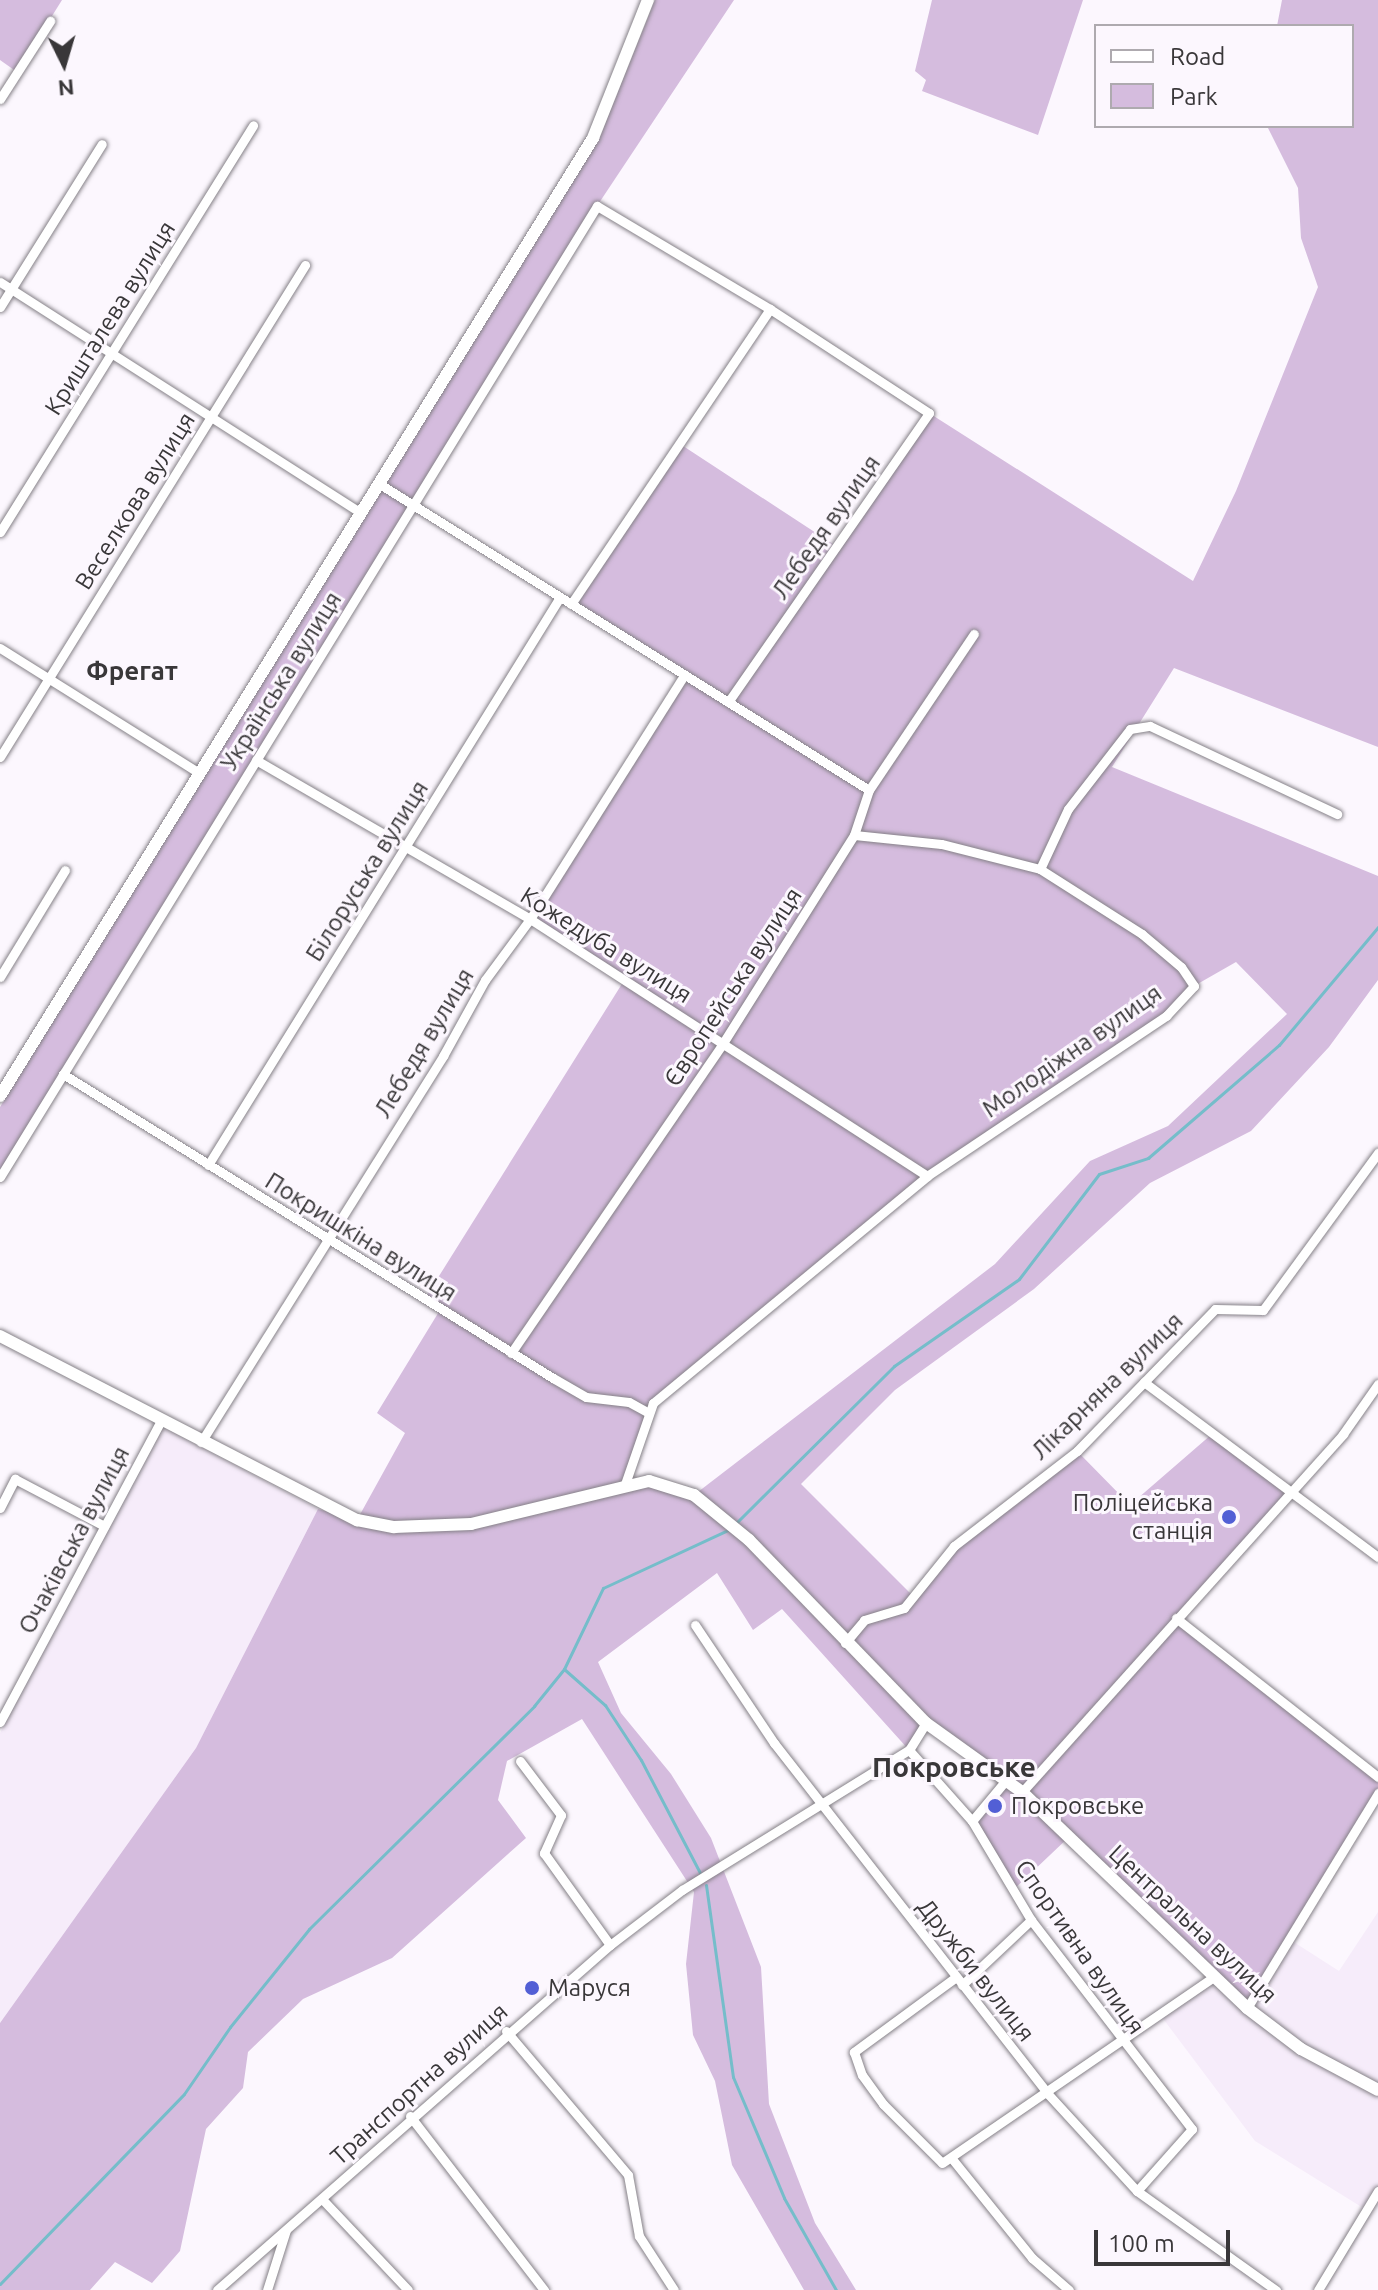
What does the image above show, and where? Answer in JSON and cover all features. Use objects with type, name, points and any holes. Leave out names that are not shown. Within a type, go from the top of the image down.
[{"type":"street","points":[[0,1096],[593,138],[648,0]]},
{"type":"street","points":[[0,99],[50,21]]},
{"type":"street","name":"Кришталева вулиця","points":[[0,532],[253,125]]},
{"type":"street","points":[[0,307],[102,144]]},
{"type":"street","name":"Українська вулиця","points":[[0,1177],[597,206],[770,309]]},
{"type":"street","name":"Веселкова вулиця","points":[[0,757],[305,265]]},
{"type":"street","points":[[0,282],[359,512]]},
{"type":"street","points":[[571,604],[770,309]]},
{"type":"street","name":"Лебедя вулиця","points":[[728,702],[929,413],[770,309]]},
{"type":"street","points":[[378,483],[869,790]]},
{"type":"street","name":"Білоруська вулиця","points":[[208,1165],[560,597]]},
{"type":"street","name":"Європейська вулиця","points":[[511,1353],[723,1043],[854,835],[869,790],[974,634]]},
{"type":"street","points":[[0,648],[199,773]]},
{"type":"street","name":"Лебедя вулиця","points":[[203,1439],[325,1238],[443,1056],[485,980],[530,919],[684,675]]},
{"type":"street","points":[[854,835],[941,844],[1040,869],[1068,809],[1130,729],[1150,726],[1337,814]]},
{"type":"street","name":"Кожедуба вулиця","points":[[256,760],[530,919],[927,1176]]},
{"type":"street","name":"Молодіжна вулиця","points":[[647,1412],[927,1176],[1166,1016],[1194,986],[1181,967],[1142,934],[1040,869]]},
{"type":"street","points":[[0,977],[65,870]]},
{"type":"street","name":"Покришкіна вулиця","points":[[63,1074],[586,1397],[629,1402],[647,1412]]},
{"type":"street","name":"Лікарняна вулиця","points":[[845,1643],[864,1620],[904,1608],[954,1546],[1077,1451],[1215,1309],[1263,1310],[1378,1153]]},
{"type":"street","name":"Центральна вулиця","points":[[0,1336],[357,1520],[394,1527],[471,1524],[625,1484],[670,1485],[723,1515],[926,1723],[1022,1792],[1247,2008],[1301,2049],[1378,2090]]},
{"type":"street","points":[[1144,1382],[1378,1557]]},
{"type":"street","points":[[1022,1792],[1288,1491],[1343,1434],[1378,1384]]},
{"type":"street","points":[[625,1484],[647,1412]]},
{"type":"street","name":"Очаківська вулиця","points":[[0,1722],[161,1420]]},
{"type":"street","points":[[0,1508],[15,1479],[104,1526]]},
{"type":"street","points":[[1176,1618],[1378,1777]]},
{"type":"street","name":"Дружби вулиця","points":[[695,1625],[774,1743],[1048,2094],[1137,2191],[1276,2290]]},
{"type":"street","name":"Транспортна вулиця","points":[[217,2290],[506,2031],[610,1945],[682,1890],[909,1750],[926,1723]]},
{"type":"street","name":"Спортивна вулиця","points":[[909,1750],[972,1821],[1031,1920],[1123,2044],[1192,2129],[1137,2191]]},
{"type":"street","points":[[520,1761],[561,1815],[544,1853],[610,1945]]},
{"type":"street","points":[[972,1821],[1007,1779]]},
{"type":"street","points":[[1247,2008],[1378,1793]]},
{"type":"street","points":[[1031,1920],[959,1981],[854,2052],[862,2075],[934,2159],[953,2160],[1123,2044],[1214,1977]]},
{"type":"street","points":[[506,2031],[628,2175],[639,2236],[674,2290]]},
{"type":"street","points":[[410,2116],[544,2290]]},
{"type":"street","points":[[953,2160],[1032,2258],[1069,2290]]},
{"type":"street","points":[[1318,2290],[1378,2191]]},
{"type":"street","points":[[322,2199],[408,2290]]},
{"type":"street","points":[[267,2290],[287,2227]]},
{"type":"shaded area","points":[[163,1427],[318,1509],[196,1748],[0,2023],[0,1733]]},
{"type":"shaded area","points":[[1378,1912],[1378,2191],[1368,2211],[1255,2141],[1161,2016],[1214,1977],[1289,1939],[1339,1971]]},
{"type":"green space","points":[[0,0],[62,0],[17,72],[0,60]]},
{"type":"green space","points":[[655,0],[734,0],[597,206],[0,1177],[0,1107],[598,141]]},
{"type":"green space","points":[[932,0],[1083,0],[1038,135],[922,91],[926,80],[915,71]]},
{"type":"green space","points":[[1282,0],[1378,0],[1378,747],[1174,668],[1112,767],[1378,876],[1378,980],[1329,1047],[1251,1131],[1150,1183],[1034,1289],[895,1390],[801,1484],[915,1598],[935,1565],[1077,1451],[1130,1505],[1212,1434],[1288,1491],[1176,1618],[1378,1777],[1378,1793],[1247,2008],[1069,1837],[1013,1890],[972,1821],[1006,1780],[927,1723],[909,1750],[782,1609],[753,1630],[717,1573],[598,1662],[621,1713],[671,1774],[711,1838],[761,1967],[769,2104],[815,2223],[856,2290],[804,2290],[732,2165],[715,2081],[693,2035],[686,1964],[694,1892],[582,1719],[507,1761],[498,1800],[526,1838],[392,1958],[303,1999],[248,2052],[243,2088],[206,2129],[180,2251],[152,2283],[115,2262],[90,2290],[0,2290],[0,2023],[196,1748],[318,1509],[357,1520],[405,1433],[377,1413],[440,1310],[424,1300],[625,979],[530,919],[684,675],[571,604],[677,442],[836,546],[929,413],[1193,581],[1236,491],[1318,287],[1301,238],[1298,188],[1268,128],[1354,128],[1354,24],[1277,24]],"holes":[[[1236,962],[1287,1014],[1168,1126],[1090,1161],[995,1264],[694,1495],[670,1485],[625,1484],[653,1403],[927,1176],[1166,1016],[1194,986]]]},
{"type":"waterway","points":[[734,1525],[894,1366],[1019,1279],[1099,1174],[1148,1158],[1279,1045],[1378,927]]},
{"type":"waterway","points":[[0,2284],[184,2094],[230,2027],[309,1929],[534,1706],[564,1669],[603,1588],[728,1530]]},
{"type":"waterway","points":[[564,1669],[605,1705],[641,1760],[700,1873]]},
{"type":"waterway","points":[[706,1885],[733,2077],[784,2198],[836,2290]]},
{"type":"place","name":"Поліцейська станція","points":[[1229,1517]]},
{"type":"place","name":"Покровське","points":[[995,1806]]},
{"type":"place","name":"Маруся","points":[[532,1988]]},
{"type":"district","name":"Фрегат","points":[[132,671]]},
{"type":"district","name":"Покровське","points":[[954,1767]]}]
